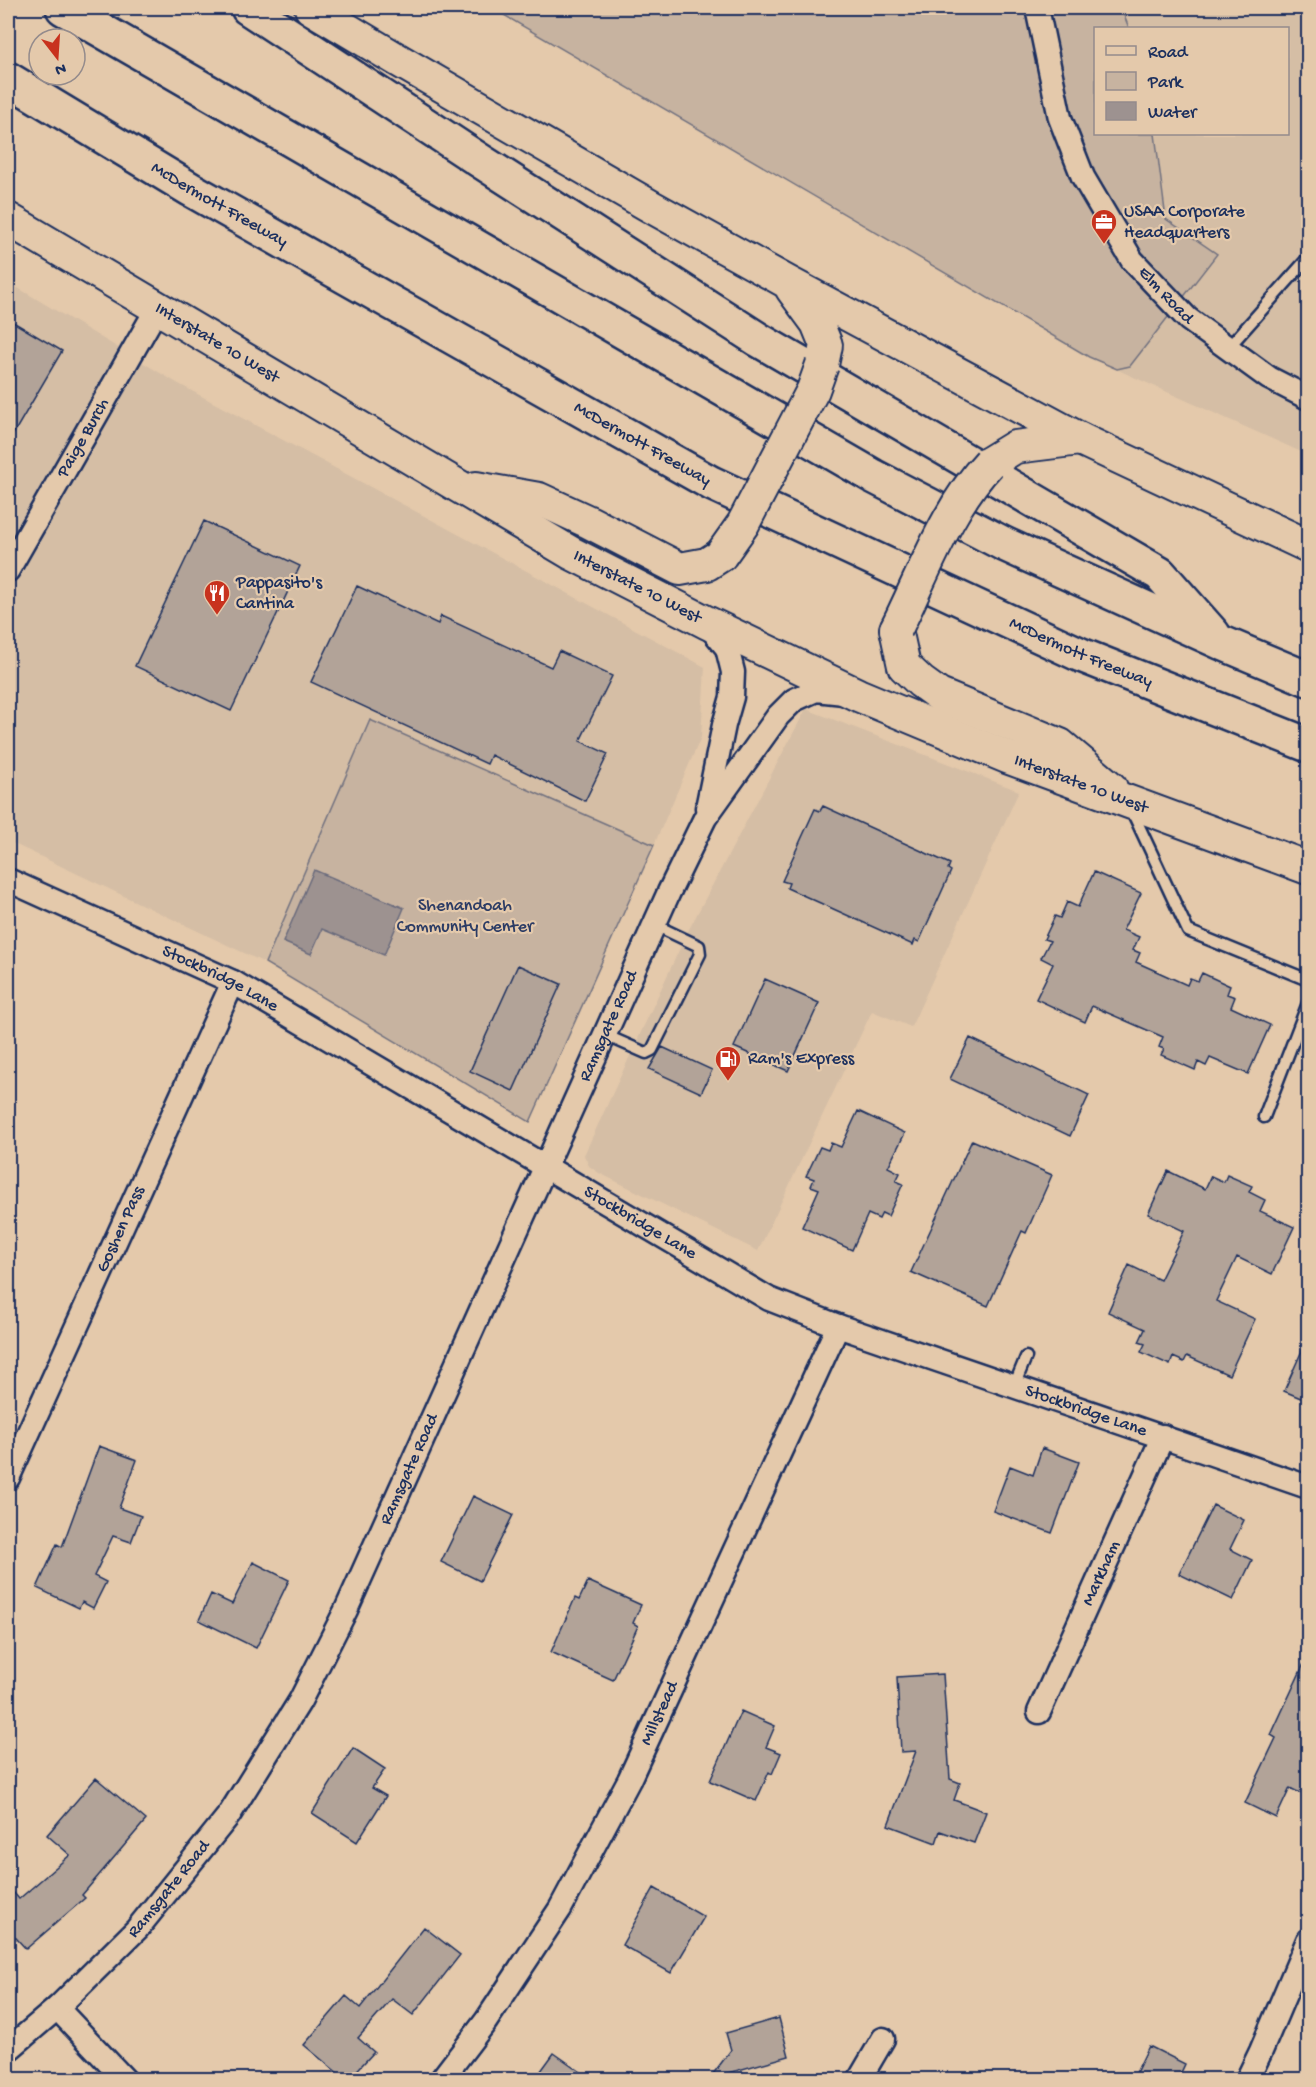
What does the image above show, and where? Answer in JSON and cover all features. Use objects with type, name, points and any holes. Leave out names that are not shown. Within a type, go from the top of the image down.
[{"type":"highway","points":[[63,8],[873,476],[1004,544],[1220,642],[1308,679]]},
{"type":"highway","points":[[248,8],[478,160],[759,340],[1160,573],[1220,642]]},
{"type":"highway","name":"McDermott Freeway","points":[[8,79],[190,189],[711,483],[1081,656],[1308,745]]},
{"type":"main road","points":[[311,8],[650,206],[787,282],[1080,439],[1308,546]]},
{"type":"main road","name":"Interstate 10 West","points":[[8,219],[571,553],[706,622],[858,695],[1006,757],[1308,868]]},
{"type":"main road","points":[[457,485],[539,499],[680,569],[707,564],[721,555],[742,524],[813,390],[822,365],[826,345],[817,323],[787,282]]},
{"type":"main road","points":[[1080,439],[1015,447],[989,463],[975,478],[958,503],[896,629],[904,666],[921,682],[939,695],[1060,745],[1129,803]]},
{"type":"street","name":"Elm Road","points":[[1037,8],[1060,118],[1083,177],[1132,260],[1188,319],[1269,378],[1308,398]]},
{"type":"street","name":"Paige Burch","points":[[8,570],[158,307]]},
{"type":"street","name":"Ramsgate Road","points":[[705,818],[732,697],[733,672],[727,648],[706,622]]},
{"type":"street","name":"Ramsgate Road","points":[[8,2050],[57,2008],[137,1929],[229,1815],[300,1701],[346,1610],[705,818],[777,716],[794,700],[816,690],[858,695]]},
{"type":"street","name":"Stockbridge Lane","points":[[8,880],[233,982],[769,1299],[838,1326],[1308,1487]]},
{"type":"street","name":"Goshen Pass","points":[[8,1478],[233,982]]},
{"type":"street","name":"Millstead","points":[[441,2079],[486,2021],[560,1909],[629,1780],[838,1326]]},
{"type":"street","name":"Markham","points":[[1039,1712],[1163,1436]]},
{"type":"street","points":[[1247,2079],[1308,1941]]},
{"type":"street","points":[[57,2008],[124,2079]]},
{"type":"street","points":[[859,2079],[884,2039]]},
{"type":"lane","points":[[1228,348],[1308,258]]},
{"type":"lane","points":[[1129,803],[1188,931],[1308,980]]},
{"type":"lane","points":[[605,1035],[646,1053],[649,1052],[700,954],[699,946],[655,925]]},
{"type":"lane","points":[[1264,1117],[1308,1003]]},
{"type":"lane","points":[[1014,1386],[1026,1357]]},
{"type":"shaded area","name":"USAA Corporate Headquarters","points":[[492,8],[1308,8],[1308,455],[1089,357]]},
{"type":"shaded area","points":[[8,282],[177,383],[705,667],[701,737],[654,845],[370,720],[265,963],[8,841]]},
{"type":"shaded area","points":[[806,709],[1019,791],[911,1027],[872,1011],[758,1251],[599,1173],[589,1166],[584,1155],[687,933]]},
{"type":"green space","name":"USAA Corporate Headquarters","points":[[492,8],[1121,8],[1129,27],[1094,27],[1094,135],[1155,135],[1166,219],[1217,254],[1130,366],[1117,369],[1089,357]]},
{"type":"green space","name":"Shenandoah Community Center","points":[[370,720],[654,845],[530,1122],[265,963]]},
{"type":"water","points":[[314,870],[404,908],[384,955],[322,929],[311,954],[283,942]]},
{"type":"building","points":[[8,319],[62,351],[8,443]]},
{"type":"building","name":"Pappasito's Cantina","points":[[204,521],[300,566],[231,711],[135,666]]},
{"type":"building","points":[[357,586],[438,624],[441,616],[551,667],[559,651],[612,676],[580,741],[608,754],[585,801],[491,755],[487,764],[311,682]]},
{"type":"building","points":[[823,806],[950,864],[948,869],[951,871],[919,942],[915,940],[913,945],[787,888],[789,883],[782,881],[815,809],[820,811]]},
{"type":"building","points":[[1094,872],[1141,893],[1123,930],[1139,937],[1133,950],[1140,953],[1136,962],[1187,985],[1190,978],[1198,981],[1202,973],[1230,986],[1227,994],[1235,997],[1231,1007],[1270,1025],[1248,1074],[1210,1058],[1206,1066],[1198,1062],[1195,1070],[1161,1055],[1164,1049],[1159,1047],[1163,1037],[1092,1006],[1085,1022],[1036,999],[1053,964],[1041,958],[1050,941],[1044,939],[1055,916],[1060,918],[1067,902],[1078,907]]},
{"type":"building","points":[[518,965],[561,984],[513,1091],[470,1071]]},
{"type":"building","points":[[765,979],[819,1003],[788,1071],[734,1047]]},
{"type":"building","points":[[970,1038],[1089,1095],[1070,1136],[950,1079]]},
{"type":"building","points":[[662,1047],[712,1070],[701,1093],[649,1069]]},
{"type":"building","points":[[858,1111],[905,1133],[888,1167],[900,1173],[896,1181],[903,1184],[888,1216],[882,1213],[879,1219],[868,1214],[852,1250],[802,1227],[819,1189],[811,1186],[814,1179],[806,1176],[820,1147],[828,1150],[831,1143],[841,1147]]},
{"type":"building","points":[[972,1140],[1052,1175],[1026,1233],[1022,1231],[988,1306],[911,1272]]},
{"type":"building","points":[[1168,1171],[1205,1189],[1211,1176],[1224,1182],[1227,1175],[1252,1186],[1249,1192],[1265,1200],[1260,1211],[1294,1227],[1272,1274],[1237,1257],[1216,1301],[1255,1319],[1229,1375],[1187,1356],[1184,1362],[1173,1357],[1170,1365],[1141,1352],[1145,1344],[1139,1342],[1145,1329],[1108,1312],[1129,1265],[1160,1280],[1184,1231],[1148,1214]]},
{"type":"building","points":[[1308,1337],[1308,1401],[1284,1391]]},
{"type":"building","points":[[99,1446],[137,1460],[119,1508],[141,1516],[131,1542],[113,1536],[94,1576],[106,1582],[93,1608],[82,1602],[79,1608],[37,1588],[57,1544],[62,1547]]},
{"type":"building","points":[[1042,1448],[1079,1462],[1052,1533],[993,1511],[1010,1466],[1033,1475]]},
{"type":"building","points":[[473,1496],[513,1515],[480,1581],[441,1562]]},
{"type":"building","points":[[1213,1505],[1244,1520],[1230,1549],[1252,1560],[1233,1600],[1179,1574]]},
{"type":"building","points":[[253,1562],[289,1580],[256,1648],[199,1620],[211,1594],[232,1604]]},
{"type":"building","points":[[588,1581],[641,1605],[633,1623],[638,1626],[613,1680],[551,1652],[575,1598],[579,1600]]},
{"type":"building","points":[[1308,1655],[1308,1797],[1290,1788],[1276,1818],[1245,1803],[1276,1738],[1271,1735]]},
{"type":"building","points":[[943,1674],[950,1779],[960,1783],[954,1800],[986,1812],[974,1843],[940,1831],[936,1843],[888,1825],[916,1751],[901,1752],[897,1677]]},
{"type":"building","points":[[741,1711],[775,1726],[766,1747],[781,1753],[772,1774],[769,1772],[756,1801],[710,1781]]},
{"type":"building","points":[[353,1748],[385,1769],[372,1788],[386,1796],[357,1842],[312,1813]]},
{"type":"building","points":[[96,1778],[146,1820],[82,1895],[85,1898],[26,1949],[8,1929],[8,1886],[19,1899],[70,1855],[47,1835]]},
{"type":"building","points":[[654,1888],[704,1917],[671,1973],[622,1945]]},
{"type":"building","points":[[424,1927],[460,1955],[413,2015],[392,1999],[358,2038],[374,2052],[349,2079],[345,2079],[304,2045],[346,1996],[360,2008]]},
{"type":"building","points":[[779,2018],[789,2056],[710,2078],[731,2050],[726,2033]]},
{"type":"building","points":[[1149,2046],[1185,2064],[1178,2079],[1133,2079]]},
{"type":"building","points":[[554,2053],[591,2079],[535,2079]]},
{"type":"place","name":"USAA Corporate Headquarters","points":[[1104,245]]},
{"type":"place","name":"Pappasito's Cantina","points":[[217,616]]},
{"type":"place","name":"Ram's Express","points":[[728,1082]]}]
